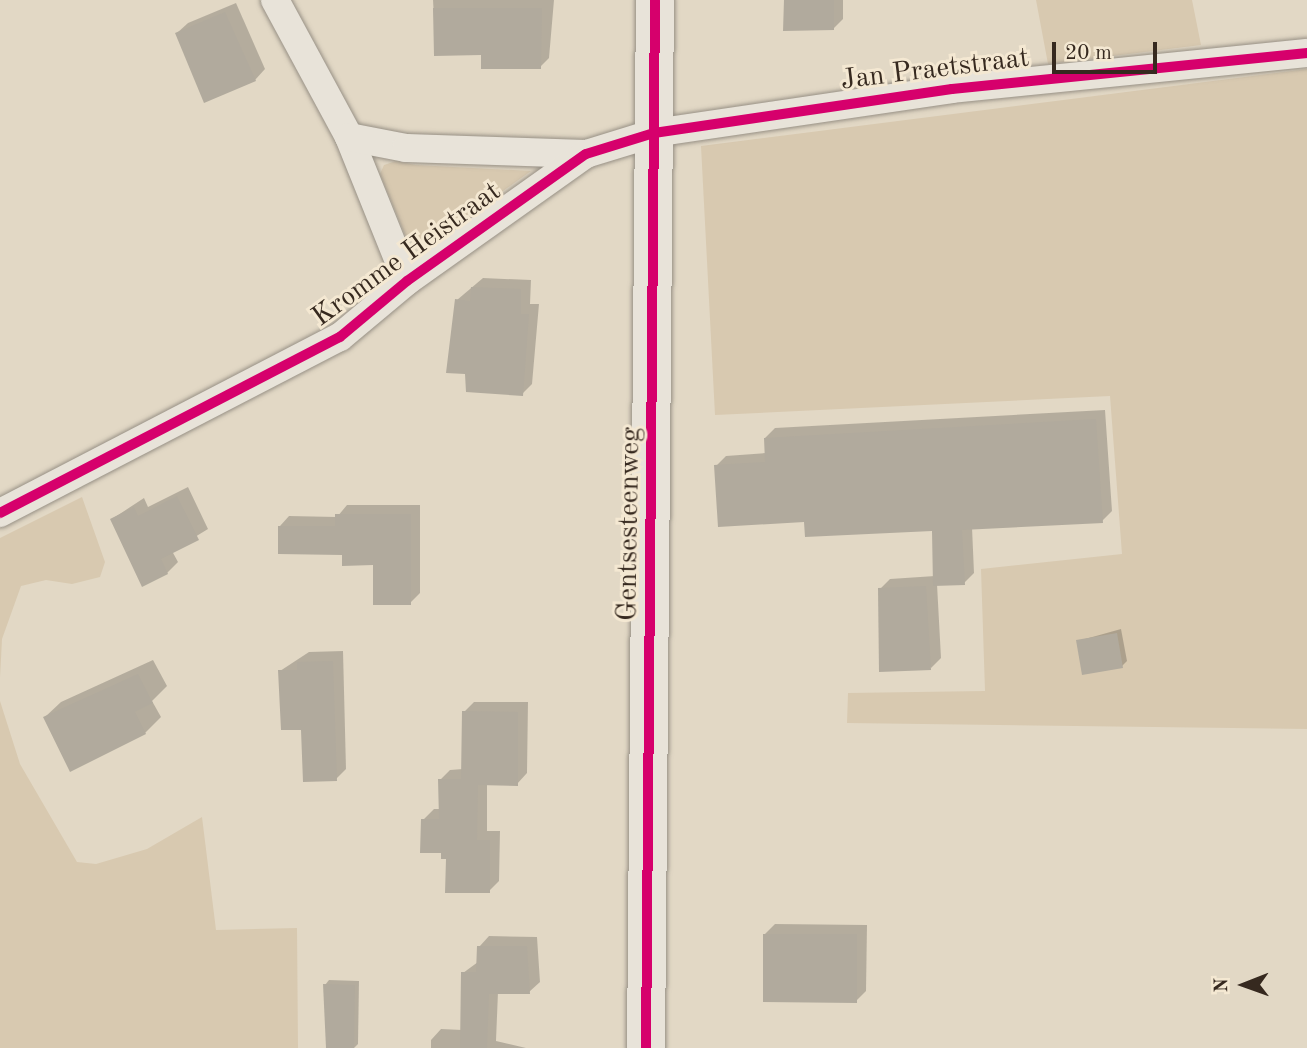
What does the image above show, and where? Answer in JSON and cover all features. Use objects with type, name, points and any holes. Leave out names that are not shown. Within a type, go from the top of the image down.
[{"type":"main road","name":"Gentsesteenweg","points":[[646,1048],[655,0]]},
{"type":"street","points":[[275,0],[349,137],[407,281]]},
{"type":"street","name":"Jan Praetstraat","points":[[654,133],[952,89],[1307,52]]},
{"type":"street","name":"Kromme Heistraat","points":[[0,513],[340,337],[407,281],[586,153],[654,133]]},
{"type":"street","points":[[349,137],[406,148],[586,153]]},
{"type":"shaded area","points":[[1036,0],[1192,0],[1201,45],[1048,64]]},
{"type":"shaded area","points":[[1307,69],[1307,729],[847,723],[848,693],[985,691],[981,569],[1122,554],[1110,396],[715,415],[701,146]]},
{"type":"shaded area","points":[[396,161],[416,165],[531,171],[429,244],[420,246],[405,235],[380,174],[384,165]]},
{"type":"shaded area","points":[[82,497],[105,562],[100,577],[72,584],[46,580],[21,586],[2,639],[0,678],[0,538]]},
{"type":"shaded area","points":[[0,701],[20,764],[77,862],[96,864],[147,849],[202,817],[216,930],[297,928],[298,1048],[0,1048]]},
{"type":"building","points":[[784,0],[834,0],[834,30],[783,31]]},
{"type":"building","points":[[433,8],[542,8],[541,69],[481,69],[481,55],[434,56]]},
{"type":"building","points":[[225,12],[256,81],[204,103],[175,33]]},
{"type":"building","points":[[471,287],[521,289],[521,314],[529,314],[523,396],[466,392],[465,374],[446,373],[455,299],[470,301]]},
{"type":"building","points":[[1096,419],[1103,523],[962,530],[965,585],[933,586],[932,531],[805,537],[804,522],[718,527],[714,465],[765,462],[764,438]]},
{"type":"building","points":[[177,496],[199,540],[161,559],[168,574],[142,587],[110,519],[134,507],[138,516]]},
{"type":"building","points":[[335,514],[411,514],[411,605],[373,605],[373,565],[342,566],[342,555],[278,554],[278,526],[335,526]]},
{"type":"building","points":[[926,586],[931,670],[879,672],[878,588]]},
{"type":"building","points":[[1117,633],[1123,668],[1082,675],[1076,640]]},
{"type":"building","points":[[333,661],[337,781],[303,782],[301,730],[281,730],[278,670],[297,670],[297,662]]},
{"type":"building","points":[[138,674],[153,703],[135,712],[146,734],[70,772],[43,717]]},
{"type":"building","points":[[462,711],[518,712],[518,786],[478,785],[477,840],[490,840],[490,893],[445,893],[446,859],[441,859],[441,853],[420,853],[421,819],[439,819],[438,779],[461,779]]},
{"type":"building","points":[[763,934],[857,934],[857,1003],[763,1002]]},
{"type":"building","points":[[477,946],[527,946],[530,994],[489,994],[487,1048],[460,1048],[461,972],[476,972]]},
{"type":"building","points":[[323,984],[355,985],[354,1048],[326,1048]]},
{"type":"cycle path","points":[[646,1048],[655,0]]},
{"type":"cycle path","points":[[0,513],[340,337],[407,281],[586,154],[654,133],[952,89],[1307,53]]}]
